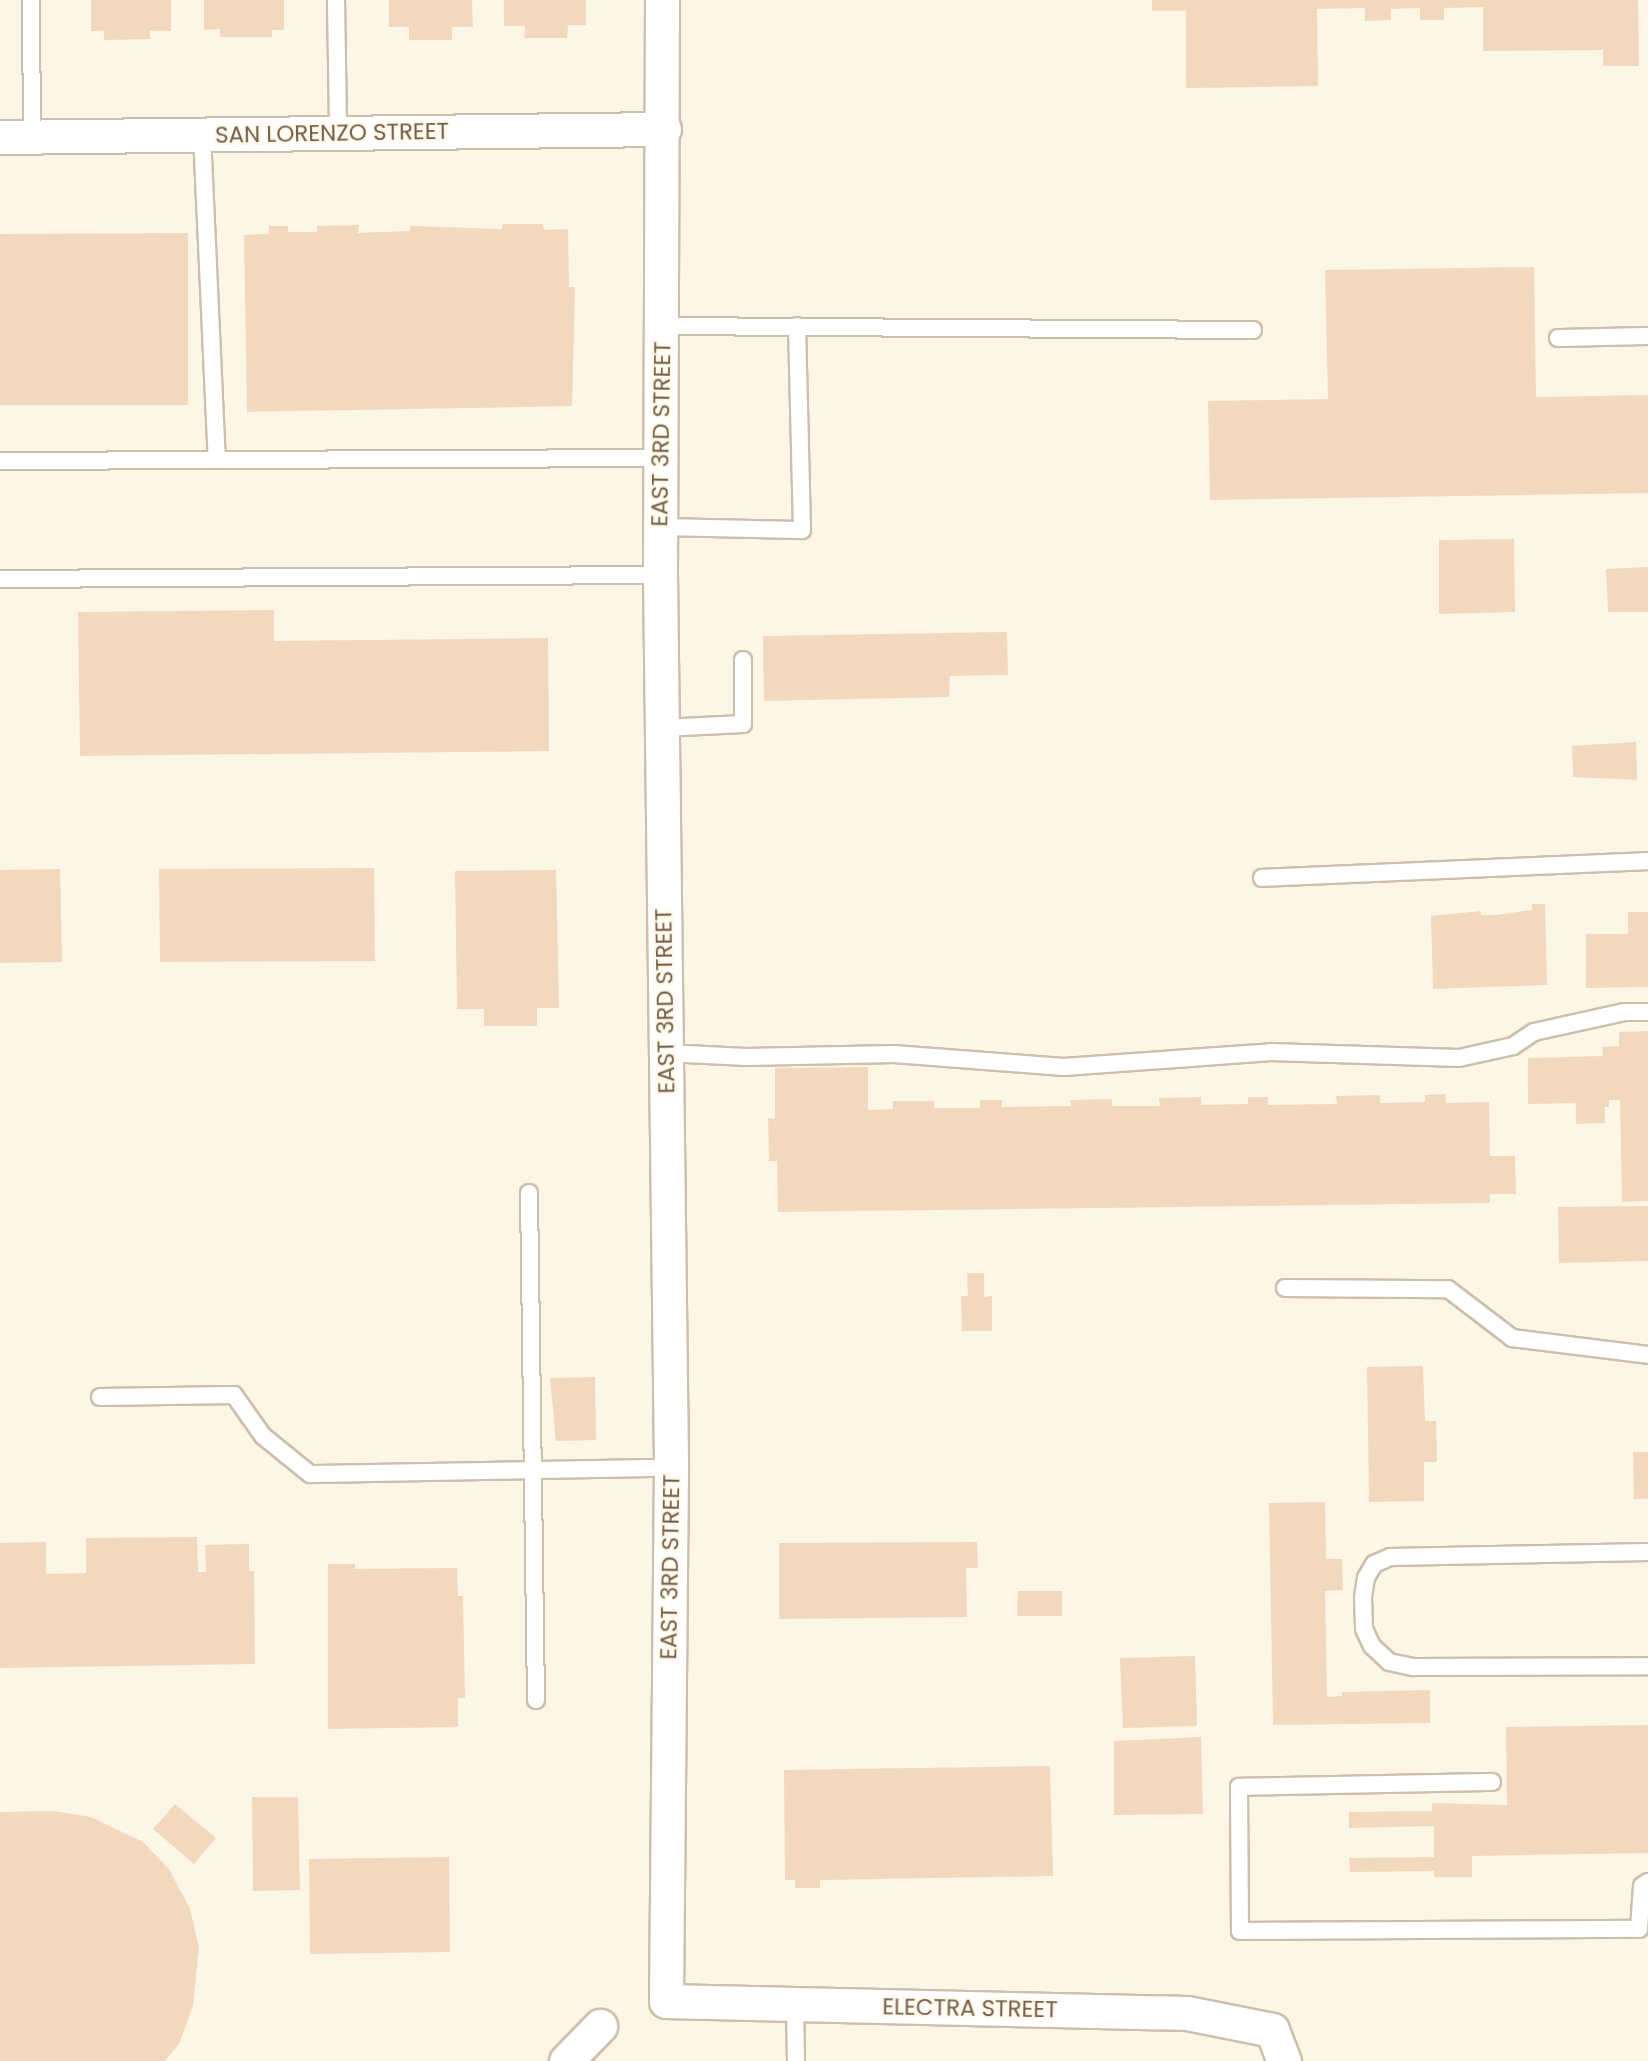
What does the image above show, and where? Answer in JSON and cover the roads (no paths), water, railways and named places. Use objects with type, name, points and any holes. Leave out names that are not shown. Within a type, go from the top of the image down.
[{"type":"street","name":"EAST 3RD STREET","points":[[662,0],[664,129],[660,575],[671,1468],[666,2001]]},
{"type":"street","name":"SAN LORENZO STREET","points":[[0,137],[664,129]]},
{"type":"street","name":"ELECTRA STREET","points":[[666,2001],[1187,2013],[1272,2030],[1284,2061]]},
{"type":"street","points":[[566,2061],[600,2026]]},
{"type":"lane","points":[[31,0],[33,136]]},
{"type":"lane","points":[[336,0],[338,133]]},
{"type":"lane","points":[[202,134],[217,460]]},
{"type":"lane","points":[[660,527],[802,530],[797,326]]},
{"type":"lane","points":[[662,327],[1253,330]]},
{"type":"lane","points":[[1558,338],[1648,336]]},
{"type":"lane","points":[[0,461],[661,458]]},
{"type":"lane","points":[[0,579],[660,575]]},
{"type":"lane","points":[[662,728],[743,724],[743,660]]},
{"type":"lane","points":[[1262,878],[1648,861]]},
{"type":"lane","points":[[666,1053],[746,1057],[894,1054],[1064,1067],[1271,1052],[1458,1058],[1513,1046],[1534,1032],[1624,1012],[1648,1012]]},
{"type":"lane","points":[[529,1193],[531,1471],[537,1700]]},
{"type":"lane","points":[[1285,1288],[1448,1289],[1512,1338],[1648,1355]]},
{"type":"lane","points":[[100,1397],[234,1395],[263,1436],[310,1474],[671,1468]]},
{"type":"lane","points":[[1648,1552],[1391,1557],[1374,1564],[1366,1578],[1363,1598],[1364,1629],[1372,1646],[1389,1662],[1413,1667],[1648,1667]]},
{"type":"lane","points":[[1492,1782],[1240,1787],[1240,1931],[1639,1929],[1642,1886],[1648,1882]]},
{"type":"lane","points":[[795,2004],[796,2061]]}]
